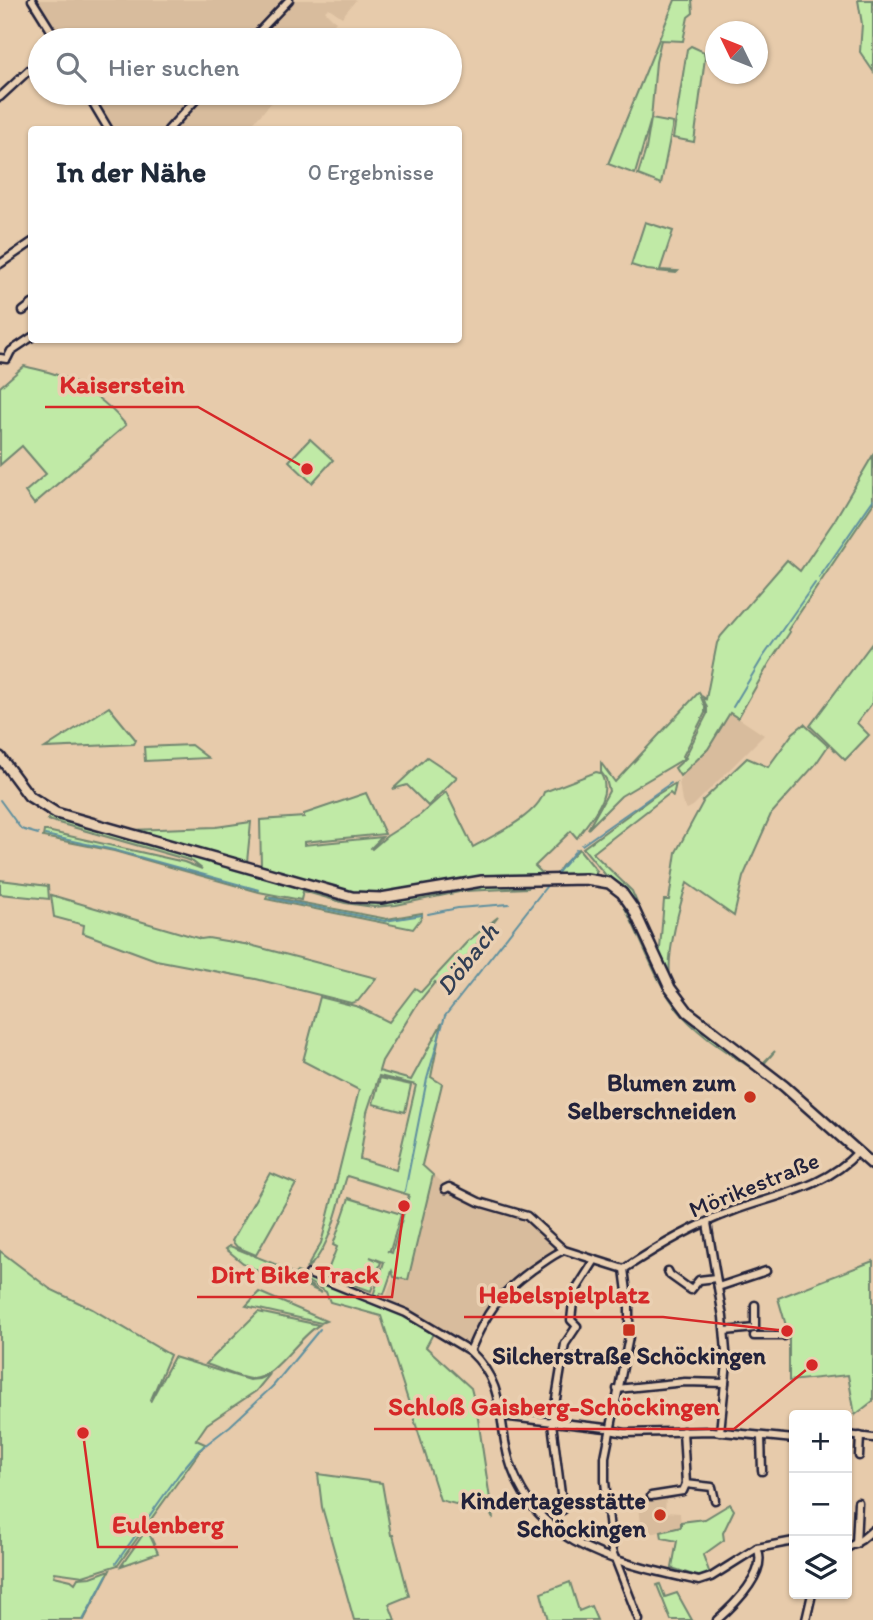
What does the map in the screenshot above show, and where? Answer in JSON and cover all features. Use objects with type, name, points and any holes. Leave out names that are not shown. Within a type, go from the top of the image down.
[{"type":"main road","points":[[0,757],[29,796],[56,813],[352,897],[373,899],[466,883],[556,879],[600,880],[609,883],[622,893],[634,909],[665,979],[684,1008],[697,1021],[784,1086],[873,1165]]},
{"type":"street","points":[[32,0],[50,28]]},
{"type":"street","points":[[262,28],[289,0]]},
{"type":"street","points":[[0,97],[28,71]]},
{"type":"street","points":[[94,105],[107,126]]},
{"type":"street","points":[[172,126],[191,105]]},
{"type":"street","points":[[0,264],[28,246]]},
{"type":"street","points":[[23,311],[28,307]]},
{"type":"street","points":[[3,358],[28,340]]},
{"type":"street","name":"Mörikestraße","points":[[624,1269],[734,1210],[813,1185],[838,1171],[858,1152]]},
{"type":"street","points":[[445,1189],[449,1187],[479,1202],[527,1216],[564,1250],[624,1269],[629,1307],[629,1337],[608,1429],[605,1481],[614,1560],[639,1620]]},
{"type":"street","points":[[706,1223],[725,1331],[727,1363],[720,1432]]},
{"type":"street","points":[[470,1351],[488,1312],[498,1299],[554,1254],[564,1250]]},
{"type":"street","points":[[562,1510],[552,1423],[565,1344],[577,1326],[571,1320],[575,1293],[595,1260]]},
{"type":"street","points":[[668,1271],[691,1290],[699,1280],[716,1278]]},
{"type":"street","points":[[718,1287],[766,1272]]},
{"type":"street","points":[[309,1275],[406,1313],[470,1351],[492,1377],[513,1472],[519,1486],[555,1531],[614,1560],[699,1581],[711,1577],[757,1548],[789,1542]]},
{"type":"street","points":[[755,1305],[754,1338],[784,1336]]},
{"type":"street","points":[[725,1331],[755,1328]]},
{"type":"street","points":[[564,1357],[623,1362]]},
{"type":"street","points":[[617,1390],[685,1382],[725,1383]]},
{"type":"street","points":[[501,1416],[625,1433],[720,1432],[789,1439]]},
{"type":"street","points":[[651,1496],[683,1492],[686,1483],[683,1431]]},
{"type":"street","points":[[852,1435],[873,1438]]},
{"type":"street","points":[[859,1456],[860,1436]]},
{"type":"street","points":[[761,1437],[762,1471]]},
{"type":"street","points":[[686,1483],[712,1487],[715,1500]]},
{"type":"street","points":[[856,1544],[858,1502]]},
{"type":"street","points":[[852,1546],[873,1530]]},
{"type":"street","points":[[717,1620],[737,1601],[755,1576],[760,1554],[757,1548]]},
{"type":"street","points":[[806,1620],[811,1599]]},
{"type":"shaded area","points":[[37,0],[356,0],[342,17],[329,8],[325,11],[336,22],[330,28],[54,28]]},
{"type":"shaded area","points":[[99,105],[269,105],[251,126],[112,126]]},
{"type":"shaded area","points":[[731,713],[764,735],[687,809],[682,802],[679,781],[708,749]]},
{"type":"shaded area","points":[[433,1175],[449,1187],[479,1202],[527,1216],[564,1250],[554,1254],[498,1299],[470,1351],[383,1304],[394,1277],[408,1280]]},
{"type":"shaded area","name":"Kindertagesstätte Schöckingen","points":[[647,1496],[648,1500],[666,1497],[665,1512],[680,1513],[681,1527],[642,1533],[638,1498]]},
{"type":"green space","points":[[675,0],[692,0],[693,13],[688,17],[683,41],[661,40],[656,62],[651,119],[635,174],[608,164]]},
{"type":"green space","points":[[858,0],[873,0],[873,71],[860,52],[862,24]]},
{"type":"green space","points":[[691,46],[704,52],[705,58],[694,142],[673,138],[687,49]]},
{"type":"green space","points":[[651,119],[673,123],[661,184],[638,175]]},
{"type":"green space","points":[[645,222],[673,231],[660,270],[678,271],[676,273],[647,270],[631,265]]},
{"type":"green space","points":[[24,366],[67,379],[86,389],[104,402],[126,425],[34,504],[25,492],[46,474],[22,446],[0,465],[0,387]]},
{"type":"green space","points":[[310,439],[333,460],[312,483],[289,461]]},
{"type":"green space","points":[[873,455],[873,504],[788,630],[790,632],[738,718],[730,713],[708,749],[680,776],[675,768],[686,758],[707,714],[703,697],[706,699],[717,643],[721,636],[787,560],[800,571],[834,521]]},
{"type":"green space","points":[[873,642],[873,702],[857,723],[869,735],[845,760],[810,726]]},
{"type":"green space","points":[[699,692],[705,713],[683,756],[685,758],[621,796],[588,829],[609,791],[601,772],[601,763],[615,782]]},
{"type":"green space","points":[[109,707],[136,740],[134,744],[45,748]]},
{"type":"green space","points":[[804,724],[828,746],[815,765],[771,814],[743,877],[734,916],[687,883],[670,954],[670,974],[682,998],[694,1011],[763,1063],[775,1051],[763,1065],[699,1019],[679,998],[639,915],[583,848],[676,783],[673,796],[670,793],[593,853],[632,891],[657,949],[660,949],[664,900],[669,900],[676,852],[702,801],[747,758],[768,767],[793,733]]},
{"type":"green space","points":[[191,745],[208,758],[145,761],[144,747]]},
{"type":"green space","points":[[427,757],[457,777],[428,806],[407,785],[393,789]]},
{"type":"green space","points":[[596,772],[600,773],[604,781],[599,807],[577,838],[571,831],[535,866],[544,875],[542,877],[359,896],[227,860],[234,857],[223,859],[130,830],[216,827],[251,822],[247,862],[261,866],[260,820],[304,817],[304,814],[366,793],[385,834],[304,842],[304,845],[382,837],[372,849],[420,815],[446,792],[473,847],[524,817],[540,801],[544,792]]},
{"type":"green space","points":[[51,813],[207,859],[221,866],[230,865],[359,901],[474,884],[530,885],[528,888],[464,891],[374,907],[345,903],[303,891],[301,900],[259,892],[114,851],[43,837],[44,831],[47,831],[184,862],[202,869],[185,859],[48,820]]},
{"type":"green space","points":[[579,849],[597,871],[595,875],[555,877],[562,866]]},
{"type":"green space","points":[[0,880],[48,886],[49,899],[0,894]]},
{"type":"green space","points":[[51,895],[201,939],[250,945],[376,978],[358,1001],[351,1003],[256,979],[156,960],[83,933],[84,925],[54,917]]},
{"type":"green space","points":[[267,896],[387,919],[422,913],[422,917],[413,929],[266,899]]},
{"type":"green space","points":[[627,899],[677,999],[761,1070],[759,1073],[702,1034],[674,1005],[659,981],[622,903]]},
{"type":"green space","points":[[498,917],[442,988],[435,982],[418,1003],[382,1061],[379,1071],[411,1080],[442,1023],[431,1077],[442,1084],[422,1165],[433,1175],[408,1280],[394,1277],[392,1271],[384,1294],[373,1296],[384,1262],[370,1257],[381,1262],[371,1291],[326,1275],[337,1247],[333,1245],[349,1198],[401,1214],[390,1251],[387,1251],[392,1253],[409,1195],[347,1176],[328,1239],[315,1261],[306,1269],[321,1243],[359,1090],[303,1061],[320,997],[359,1007],[389,1022],[415,988],[421,992],[467,942]],"holes":[[[379,1076],[416,1085],[396,1170],[360,1159],[367,1112]]]},
{"type":"green space","points":[[380,1078],[411,1085],[405,1112],[373,1104]]},
{"type":"green space","points":[[270,1173],[296,1184],[256,1255],[237,1247],[232,1241]]},
{"type":"green space","points":[[230,1246],[282,1267],[322,1293],[266,1267],[260,1272],[226,1249]]},
{"type":"green space","points":[[0,1251],[50,1289],[92,1309],[170,1355],[150,1402],[174,1357],[249,1380],[270,1374],[256,1391],[207,1424],[196,1440],[205,1444],[118,1565],[83,1576],[55,1572],[54,1576],[75,1583],[78,1578],[91,1577],[110,1570],[84,1620],[0,1620]]},
{"type":"green space","points":[[873,1261],[873,1401],[855,1415],[848,1375],[789,1381],[789,1336],[778,1298]]},
{"type":"green space","points":[[297,1272],[363,1300],[406,1313],[435,1330],[426,1347],[471,1388],[493,1519],[490,1513],[440,1500],[381,1316],[330,1302],[326,1292],[295,1274]]},
{"type":"green space","points":[[259,1292],[326,1321],[321,1323],[246,1306]]},
{"type":"green space","points":[[258,1312],[319,1325],[278,1365],[261,1377],[242,1377],[206,1364]]},
{"type":"green space","points":[[318,1474],[382,1483],[391,1535],[409,1596],[389,1604],[395,1620],[354,1620],[322,1507]]},
{"type":"green space","points":[[730,1504],[734,1510],[723,1533],[724,1540],[703,1555],[710,1574],[699,1577],[672,1568],[677,1541],[662,1538],[661,1532],[681,1527],[681,1522],[705,1519]]},
{"type":"green space","points":[[147,1529],[158,1553],[121,1566]]},
{"type":"green space","points":[[570,1582],[579,1611],[591,1606],[597,1620],[548,1620],[541,1593]]},
{"type":"green space","points":[[660,1584],[665,1597],[677,1593],[692,1620],[671,1620],[657,1585]]},
{"type":"waterway","name":"Döbach","points":[[819,578],[873,500]]},
{"type":"waterway","name":"Döbach","points":[[733,707],[763,657],[815,583]]},
{"type":"waterway","name":"Döbach","points":[[582,845],[671,783]]},
{"type":"waterway","points":[[0,800],[21,829],[38,834]]},
{"type":"waterway","points":[[45,835],[114,850],[259,890]]},
{"type":"waterway","name":"Döbach","points":[[555,876],[577,849]]},
{"type":"waterway","name":"Döbach","points":[[405,1191],[427,1079],[445,1016],[549,883]]},
{"type":"waterway","points":[[270,898],[385,921],[422,915]]},
{"type":"waterway","points":[[428,914],[458,908],[509,904]]},
{"type":"waterway","name":"Döbach","points":[[116,1563],[199,1450],[230,1426],[273,1386],[320,1329]]},
{"type":"waterway","name":"Döbach","points":[[83,1620],[107,1575]]},
{"type":"place","name":"Kaiserstein","points":[[307,469]]},
{"type":"place","name":"Blumen zum Selberschneiden","points":[[750,1097]]},
{"type":"place","name":"Dirt Bike Track","points":[[404,1206]]},
{"type":"place","name":"Silcherstraße Schöckingen","points":[[629,1330]]},
{"type":"place","name":"Hebelspielplatz","points":[[787,1331]]},
{"type":"place","name":"Schloß Gaisberg-Schöckingen","points":[[812,1365]]},
{"type":"place","name":"Eulenberg","points":[[83,1433]]},
{"type":"place","name":"Kindertagesstätte Schöckingen","points":[[660,1515]]}]
